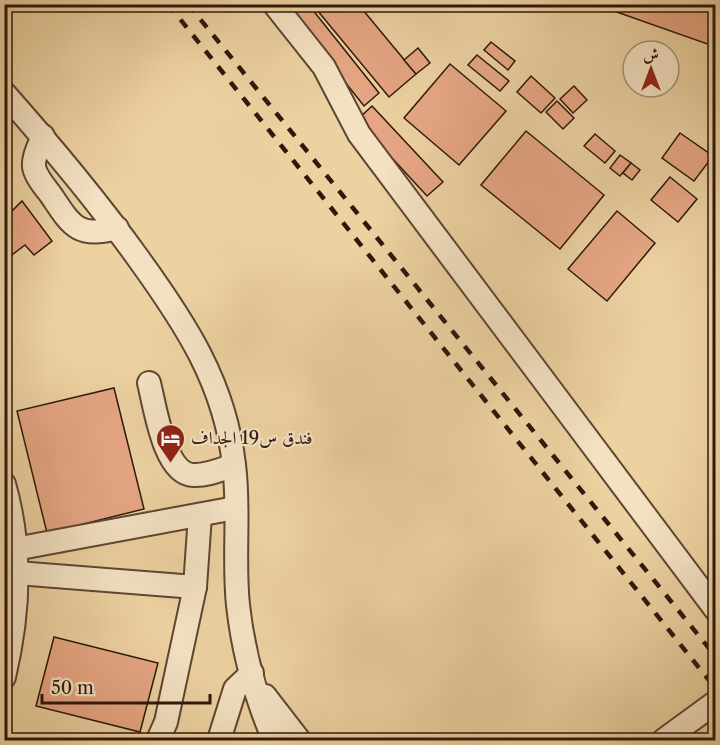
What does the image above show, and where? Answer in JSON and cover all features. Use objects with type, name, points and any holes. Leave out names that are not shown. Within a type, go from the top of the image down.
[{"type":"street","points":[[274,4],[324,68],[359,134],[716,610]]},
{"type":"street","points":[[4,93],[43,136],[117,228],[186,324],[208,369],[225,416],[234,465],[238,604],[263,716],[274,741]]},
{"type":"street","points":[[43,136],[34,160],[35,172],[69,221],[75,227],[93,233],[117,228]]},
{"type":"street","points":[[149,383],[174,466],[194,476],[234,465]]},
{"type":"street","points":[[4,484],[17,573],[16,611],[4,677]]},
{"type":"street","points":[[15,549],[236,508]]},
{"type":"street","points":[[158,741],[166,722],[195,587],[200,515]]},
{"type":"street","points":[[17,573],[195,587]]},
{"type":"street","points":[[219,741],[235,689],[253,676]]},
{"type":"street","points":[[253,676],[299,741]]},
{"type":"street","points":[[664,741],[716,702]]},
{"type":"building","points":[[283,4],[308,4],[379,93],[364,106]]},
{"type":"building","points":[[312,4],[358,4],[416,74],[389,97]]},
{"type":"building","points":[[594,4],[716,4],[716,47]]},
{"type":"building","points":[[491,42],[515,61],[508,70],[484,50]]},
{"type":"building","points":[[418,48],[430,63],[416,74],[404,60]]},
{"type":"building","points":[[477,55],[509,81],[500,91],[468,65]]},
{"type":"building","points":[[450,64],[506,111],[459,165],[404,118]]},
{"type":"building","points":[[531,76],[555,98],[541,113],[517,92]]},
{"type":"building","points":[[574,86],[587,100],[573,113],[560,99]]},
{"type":"building","points":[[557,101],[574,118],[563,129],[546,112]]},
{"type":"building","points":[[372,106],[443,182],[427,196],[357,120]]},
{"type":"building","points":[[526,131],[604,195],[560,249],[481,185]]},
{"type":"building","points":[[680,133],[713,156],[694,181],[662,158]]},
{"type":"building","points":[[595,134],[615,151],[605,163],[584,146]]},
{"type":"building","points":[[620,155],[631,163],[620,176],[610,168]]},
{"type":"building","points":[[631,163],[640,170],[632,180],[623,173]]},
{"type":"building","points":[[670,177],[697,199],[678,222],[651,200]]},
{"type":"building","points":[[22,201],[52,241],[34,255],[25,245],[4,261],[4,219]]},
{"type":"building","points":[[617,211],[655,243],[607,301],[568,269]]},
{"type":"building","points":[[114,388],[144,509],[47,533],[17,411]]},
{"type":"building","points":[[54,637],[158,663],[140,732],[36,706]]},
{"type":"railway","points":[[168,4],[716,689]]},
{"type":"railway","points":[[188,4],[716,657]]},
{"type":"place","name":"فندق س19 الجداف","points":[[170,464]]}]
